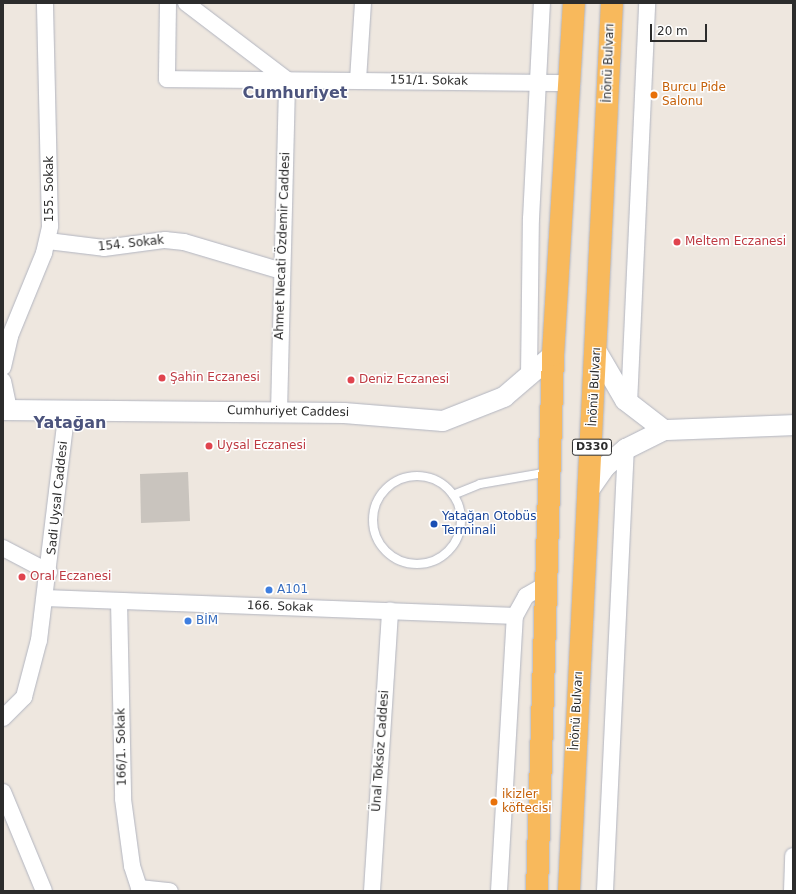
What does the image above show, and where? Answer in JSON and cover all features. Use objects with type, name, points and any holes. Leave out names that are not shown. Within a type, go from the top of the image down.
[{"type":"highway","points":[[537,891],[553,355],[574,3]]},
{"type":"highway","name":"İnönü Bulvarı","points":[[569,891],[597,352],[612,3]]},
{"type":"street","name":"155. Sokak","points":[[3,367],[10,336],[48,241],[53,203],[45,3]]},
{"type":"street","name":"151/1. Sokak","points":[[168,3],[167,79],[570,83]]},
{"type":"street","points":[[186,3],[288,80]]},
{"type":"street","points":[[358,80],[363,3]]},
{"type":"street","points":[[529,375],[531,219],[542,3]]},
{"type":"street","points":[[629,404],[647,3]]},
{"type":"street","name":"Ahmet Necati Özdemir Caddesi","points":[[278,412],[288,80]]},
{"type":"street","name":"154. Sokak","points":[[48,241],[104,248],[165,240],[184,242],[282,271]]},
{"type":"street","points":[[597,352],[613,385],[629,404],[664,430]]},
{"type":"street","name":"Cumhuriyet Caddesi","points":[[6,410],[278,412],[443,421],[504,397],[553,355]]},
{"type":"street","points":[[3,381],[6,410]]},
{"type":"street","name":"Sadi Uysal Caddesi","points":[[3,718],[24,698],[46,598],[67,410]]},
{"type":"street","points":[[589,490],[606,467],[626,448],[664,430],[793,425]]},
{"type":"street","points":[[605,891],[626,448]]},
{"type":"street","points":[[3,548],[49,572]]},
{"type":"street","points":[[499,891],[515,616],[526,596],[547,584]]},
{"type":"street","name":"166. Sokak","points":[[46,598],[515,616]]},
{"type":"street","name":"166/1. Sokak","points":[[119,601],[123,799],[132,866],[139,890]]},
{"type":"street","name":"Ünal Toksöz Caddesi","points":[[372,891],[390,611]]},
{"type":"street","points":[[3,792],[8,821],[44,891]]},
{"type":"street","points":[[792,891],[793,856]]},
{"type":"street","points":[[139,890],[170,891]]},
{"type":"lane","points":[[453,495],[480,484],[549,472]]},
{"type":"lane","points":[[430,478],[453,495],[461,523],[458,537],[439,558],[425,564],[404,562],[386,551],[377,539],[373,525],[377,504],[389,486],[402,479],[430,478]]},
{"type":"building","points":[[188,472],[190,521],[141,523],[140,474]]},
{"type":"place","name":"Burcu Pide Salonu","points":[[654,95]]},
{"type":"place","name":"Meltem Eczanesi","points":[[677,242]]},
{"type":"place","name":"Şahin Eczanesi","points":[[162,378]]},
{"type":"place","name":"Deniz Eczanesi","points":[[351,380]]},
{"type":"place","name":"Uysal Eczanesi","points":[[209,446]]},
{"type":"place","name":"Yatağan Otobüs Terminali","points":[[434,524]]},
{"type":"place","name":"Oral Eczanesi","points":[[22,577]]},
{"type":"place","name":"A101","points":[[269,590]]},
{"type":"place","name":"BİM","points":[[188,621]]},
{"type":"place","name":"ikizler köftecisi","points":[[494,802]]},
{"type":"district","name":"Cumhuriyet","points":[[295,93]]},
{"type":"district","name":"Yatağan","points":[[70,423]]}]
